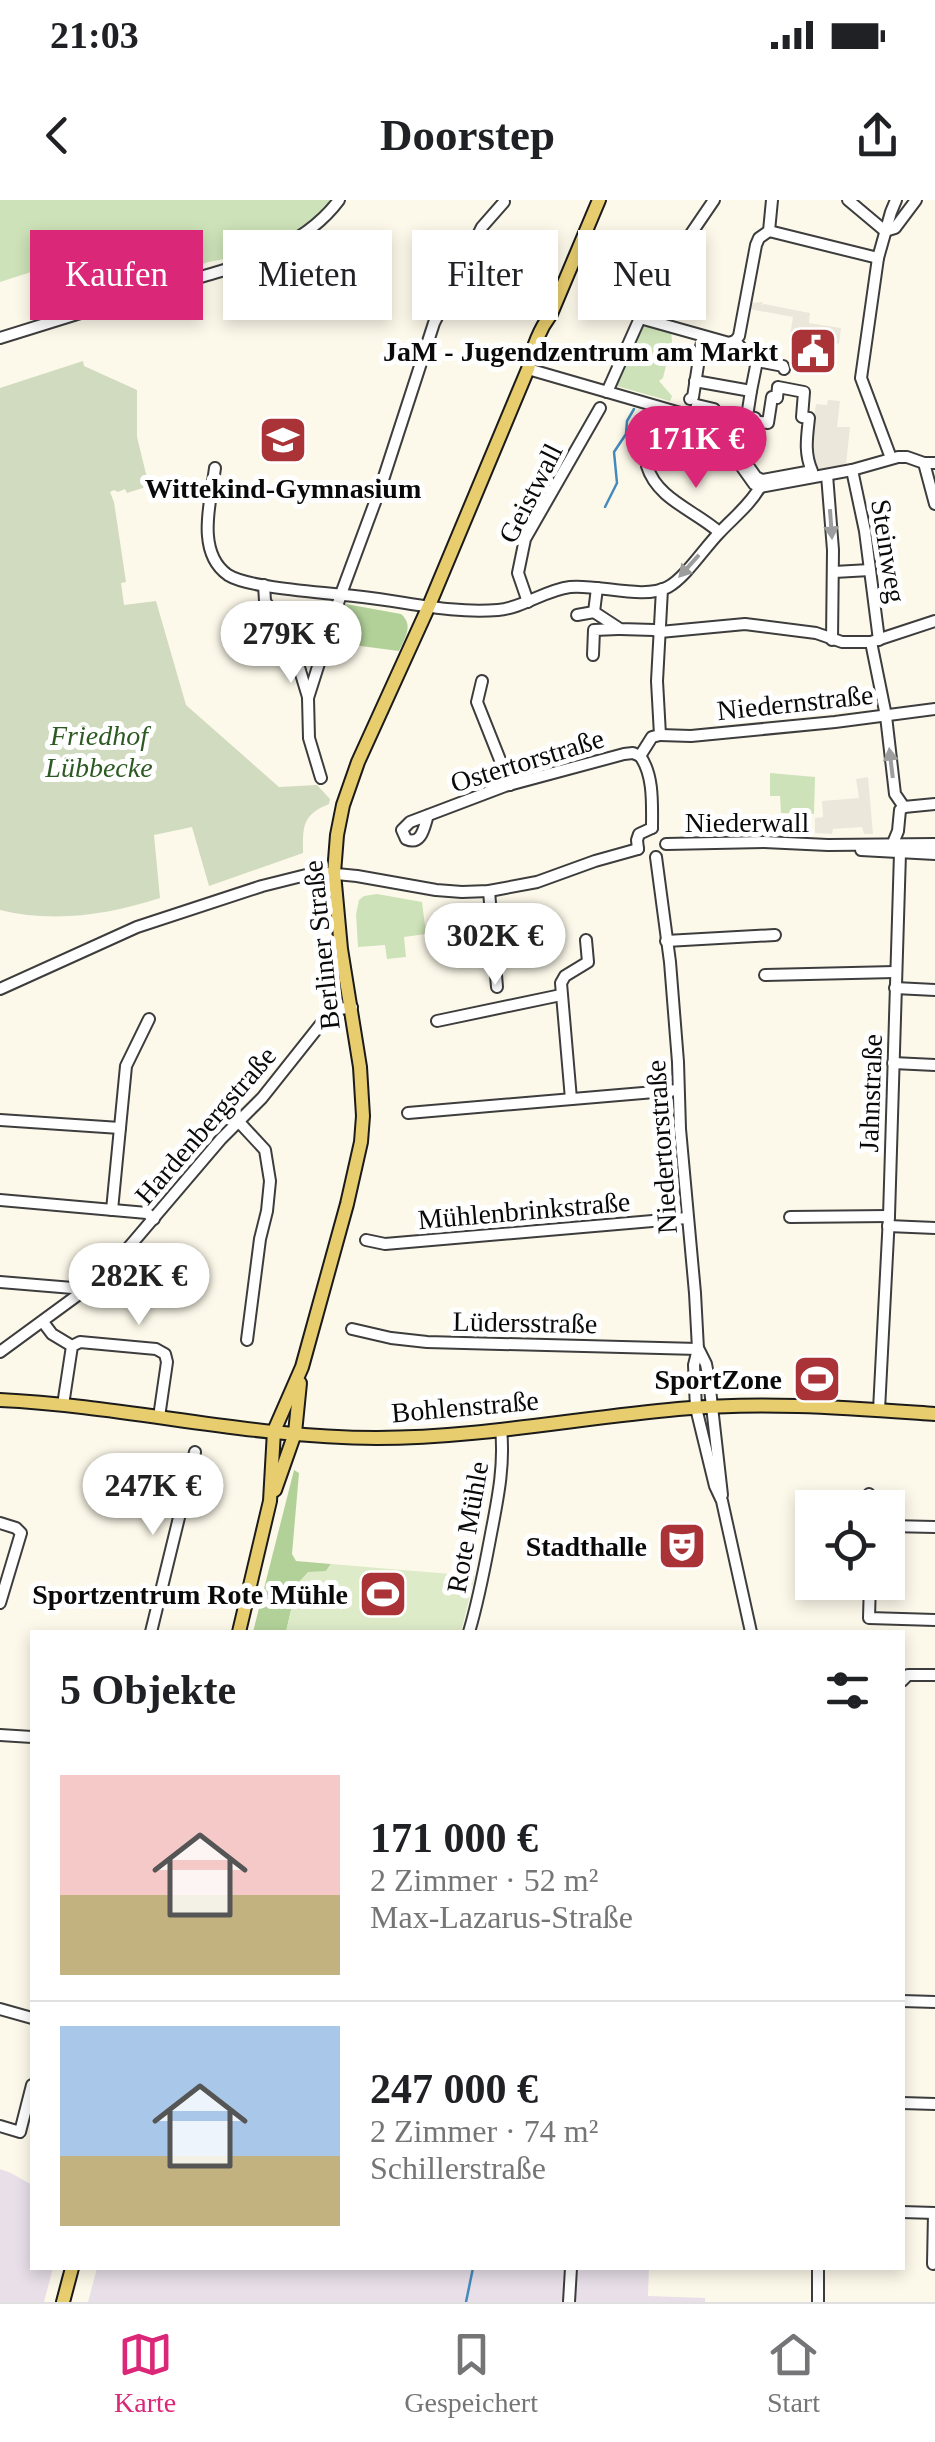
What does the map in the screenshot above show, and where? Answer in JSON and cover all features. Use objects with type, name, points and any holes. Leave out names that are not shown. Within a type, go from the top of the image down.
[{"type":"main road","name":"Berliner Straße","points":[[270,1501],[274,1431],[302,1367],[352,1185],[363,1116],[334,874],[343,805],[528,368],[542,325],[599,200]]},
{"type":"main road","name":"Berliner Straße","points":[[239,1630],[270,1501],[295,1434],[302,1367]]},
{"type":"main road","name":"Bohlenstraße","points":[[0,1400],[295,1434],[390,1438],[732,1406],[801,1405],[935,1414]]},
{"type":"main road","points":[[63,2302],[71,2270]]},
{"type":"street","points":[[0,338],[250,260],[304,234],[328,215],[339,200]]},
{"type":"street","points":[[694,230],[714,200]]},
{"type":"street","points":[[769,231],[772,200]]},
{"type":"street","points":[[848,200],[885,231]]},
{"type":"street","points":[[891,458],[861,378],[878,258],[896,200]]},
{"type":"street","points":[[885,231],[895,228],[916,200]]},
{"type":"street","points":[[308,698],[434,323],[482,226],[504,202]]},
{"type":"street","points":[[784,369],[752,360],[737,339],[759,238],[776,231],[878,258]]},
{"type":"street","points":[[606,392],[639,320]]},
{"type":"street","points":[[647,320],[729,343],[737,339]]},
{"type":"street","points":[[690,399],[701,346]]},
{"type":"street","points":[[748,410],[756,361]]},
{"type":"street","points":[[528,368],[701,419],[712,425],[760,487],[907,456],[930,463],[935,504]]},
{"type":"street","points":[[696,381],[751,391]]},
{"type":"street","points":[[778,387],[804,392],[802,417],[808,418],[807,460],[812,471],[766,481],[759,479],[717,422],[695,416],[697,406],[768,423],[772,397],[776,398],[778,387]]},
{"type":"street","name":"Geistwall","points":[[528,602],[518,573],[525,539],[600,408]]},
{"type":"street","points":[[655,451],[646,466],[651,480],[719,532]]},
{"type":"street","points":[[215,468],[208,542],[227,574],[264,585],[428,608],[486,611],[505,610],[557,590],[662,589],[677,579],[760,487]]},
{"type":"street","name":"Steinweg","points":[[852,470],[870,570],[895,794],[904,807]]},
{"type":"street","points":[[826,475],[834,572],[832,640]]},
{"type":"street","points":[[834,572],[870,570]]},
{"type":"street","points":[[264,585],[265,601],[283,629],[308,698],[309,738],[321,778]]},
{"type":"street","points":[[592,587],[594,612]]},
{"type":"street","points":[[652,828],[647,765],[640,756],[652,736],[660,735],[657,681],[662,589]]},
{"type":"street","points":[[576,614],[594,612],[620,629]]},
{"type":"street","points":[[593,655],[594,630],[660,632],[745,624],[816,633],[832,640],[875,641],[935,620]]},
{"type":"street","points":[[482,680],[478,702],[510,785]]},
{"type":"street","name":"Niedernstraße","points":[[660,735],[691,736],[935,709]]},
{"type":"street","name":"Ostertorstraße","points":[[428,815],[510,785],[624,754],[640,756]]},
{"type":"street","points":[[904,807],[935,804]]},
{"type":"street","name":"Jahnstraße","points":[[879,1410],[889,1221],[896,848],[900,810],[904,807]]},
{"type":"street","points":[[652,828],[663,834],[666,844],[663,852],[645,856],[638,849],[637,840],[639,834],[652,828]]},
{"type":"street","name":"Niederwall","points":[[666,844],[764,842],[896,848],[935,854]]},
{"type":"street","name":"Niederwall","points":[[896,848],[935,844]]},
{"type":"street","points":[[0,989],[138,926],[262,886],[318,873],[436,890],[489,891],[537,882],[638,849]]},
{"type":"street","name":"Niedertorstraße","points":[[656,856],[675,1022],[698,1349],[694,1365],[696,1408],[722,1500]]},
{"type":"street","points":[[489,891],[498,987]]},
{"type":"street","points":[[666,942],[774,936]]},
{"type":"street","points":[[571,1099],[562,983],[565,976],[588,962],[586,940]]},
{"type":"street","points":[[764,976],[895,972]]},
{"type":"street","points":[[895,988],[935,990]]},
{"type":"street","points":[[436,1021],[561,995]]},
{"type":"street","name":"Hardenbergstraße","points":[[0,1352],[86,1289],[262,1098],[328,1015],[352,1007]]},
{"type":"street","points":[[112,1210],[126,1066],[149,1019]]},
{"type":"street","points":[[893,1063],[935,1065]]},
{"type":"street","points":[[408,1113],[678,1090]]},
{"type":"street","points":[[0,1120],[120,1128]]},
{"type":"street","points":[[239,1122],[265,1150],[270,1181],[247,1340]]},
{"type":"street","points":[[0,1200],[147,1213],[154,1219]]},
{"type":"street","points":[[790,1217],[889,1221],[935,1228]]},
{"type":"street","name":"Mühlenbrinkstraße","points":[[366,1240],[385,1244],[687,1218]]},
{"type":"street","points":[[0,1282],[86,1289]]},
{"type":"street","points":[[43,1322],[52,1334],[72,1346]]},
{"type":"street","name":"Lüdersstraße","points":[[352,1329],[427,1342],[698,1349]]},
{"type":"street","points":[[72,1346],[80,1342],[156,1349],[164,1354],[167,1362],[158,1417]]},
{"type":"street","points":[[63,1405],[72,1346]]},
{"type":"street","name":"Niedertorstraße","points":[[698,1349],[706,1364],[722,1500]]},
{"type":"street","name":"Rote Mühle","points":[[469,1630],[500,1488],[501,1430]]},
{"type":"street","points":[[150,1630],[195,1452]]},
{"type":"street","points":[[722,1500],[751,1630]]},
{"type":"street","points":[[0,1523],[21,1533],[0,1602]]},
{"type":"street","points":[[905,1526],[935,1526]]},
{"type":"street","points":[[870,1600],[870,1618],[935,1620]]},
{"type":"street","points":[[905,1678],[935,1675]]},
{"type":"street","points":[[0,1735],[30,1738]]},
{"type":"street","points":[[905,2001],[935,2002]]},
{"type":"street","points":[[0,2009],[30,2017]]},
{"type":"street","points":[[0,2126],[20,2132],[30,2093]]},
{"type":"street","points":[[905,2103],[935,2104]]},
{"type":"street","points":[[905,2212],[934,2213],[932,2264]]},
{"type":"street","points":[[569,2302],[571,2270]]},
{"type":"street","points":[[818,2270],[818,2302]]},
{"type":"shaded area","points":[[763,302],[761,305],[810,313],[809,323],[841,328],[839,344],[790,335],[793,317],[749,309],[750,303]]},
{"type":"shaded area","points":[[828,400],[840,401],[837,427],[850,427],[846,465],[812,471],[809,418],[814,418],[816,404],[827,405]]},
{"type":"shaded area","points":[[868,777],[873,834],[864,834],[862,827],[833,829],[832,834],[815,833],[815,818],[823,817],[822,801],[859,798],[856,779]]},
{"type":"shaded area","points":[[0,2169],[30,2184],[30,2270],[52,2270],[44,2302],[0,2302]]},
{"type":"shaded area","points":[[96,2270],[649,2270],[648,2296],[705,2298],[705,2302],[88,2302]]},
{"type":"green space","points":[[0,200],[335,200],[328,211],[301,230],[223,230],[223,259],[203,264],[203,230],[30,230],[30,272],[0,282]]},
{"type":"green space","points":[[641,324],[671,332],[663,378],[659,381],[672,396],[670,401],[613,385]]},
{"type":"green space","name":"Friedhof Lübbecke","points":[[83,361],[84,366],[137,390],[137,437],[149,486],[127,493],[125,489],[110,492],[126,582],[121,583],[124,605],[156,601],[186,705],[279,787],[317,785],[330,799],[306,823],[303,853],[209,886],[192,827],[154,835],[160,898],[100,913],[40,916],[0,910],[0,388]]},
{"type":"green space","points":[[346,604],[401,614],[408,627],[399,651],[330,642],[341,607]]},
{"type":"green space","points":[[770,773],[815,777],[814,814],[781,813],[780,796],[770,796]]},
{"type":"green space","points":[[377,894],[422,902],[426,934],[404,937],[406,957],[387,959],[385,945],[358,947],[359,900]]},
{"type":"green space","points":[[294,1470],[299,1473],[292,1554],[296,1561],[331,1564],[326,1571],[297,1584],[286,1630],[254,1630]]},
{"type":"green space","name":"Sportzentrum Rote Mühle","points":[[331,1564],[475,1576],[462,1630],[286,1630],[297,1584],[308,1572],[326,1571]]},
{"type":"waterway","points":[[605,507],[617,483],[614,452],[626,434],[627,421],[634,409]]},
{"type":"waterway","points":[[466,2302],[473,2270]]},
{"type":"place","name":"JaM - Jugendzentrum am Markt","points":[[813,351]]},
{"type":"place","name":"Wittekind-Gymnasium","points":[[283,440]]},
{"type":"place","name":"SportZone","points":[[817,1379]]},
{"type":"place","name":"Stadthalle","points":[[682,1546]]},
{"type":"place","name":"Sportzentrum Rote Mühle","points":[[383,1594]]}]
